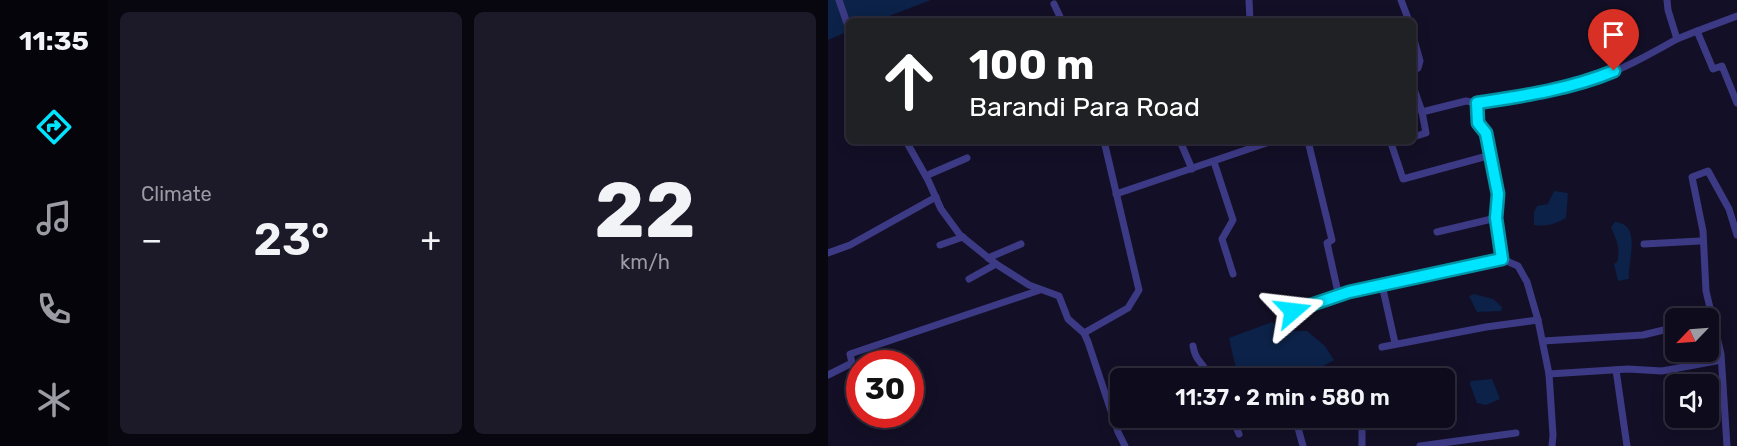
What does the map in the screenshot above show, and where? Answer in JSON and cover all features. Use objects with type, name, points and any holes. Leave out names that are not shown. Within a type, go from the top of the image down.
[{"type":"street","points":[[839,0],[846,20]]},
{"type":"street","points":[[1250,0],[1250,18]]},
{"type":"street","points":[[1401,0],[1407,18]]},
{"type":"street","points":[[1667,0],[1677,39]]},
{"type":"street","points":[[1054,4],[1061,18]]},
{"type":"street","points":[[1422,112],[1466,101],[1477,103],[1524,96],[1593,80],[1634,63],[1677,39],[1737,16]]},
{"type":"street","points":[[1697,31],[1713,69],[1722,66],[1737,103]]},
{"type":"street","points":[[1416,47],[1420,61],[1416,69]]},
{"type":"street","points":[[1416,95],[1426,133],[1416,136]]},
{"type":"street","points":[[1477,103],[1478,123],[1486,133],[1498,194],[1496,218],[1502,259]]},
{"type":"street","points":[[908,144],[941,209],[963,237],[996,264],[1040,290],[1058,294],[1068,319],[1084,333],[1110,406]]},
{"type":"street","points":[[1084,333],[1128,308],[1139,290],[1105,144]]},
{"type":"street","points":[[1181,144],[1192,169]]},
{"type":"street","points":[[1116,194],[1263,144]]},
{"type":"street","points":[[1309,144],[1332,240],[1327,243],[1339,297]]},
{"type":"street","points":[[1391,144],[1403,179],[1491,155]]},
{"type":"street","points":[[930,174],[967,158]]},
{"type":"street","points":[[1215,165],[1233,220],[1222,239],[1233,274]]},
{"type":"street","points":[[1709,308],[1703,231],[1692,177],[1708,171],[1729,209],[1737,235]]},
{"type":"street","points":[[828,253],[850,245],[936,196]]},
{"type":"street","points":[[1437,232],[1496,218]]},
{"type":"street","points":[[940,245],[963,237]]},
{"type":"street","points":[[1644,244],[1700,241]]},
{"type":"street","points":[[988,258],[1021,244]]},
{"type":"street","points":[[1293,311],[1382,285],[1502,259],[1518,266],[1527,282],[1543,341],[1549,374],[1552,446]]},
{"type":"street","points":[[969,279],[996,264]]},
{"type":"street","points":[[1382,285],[1395,343]]},
{"type":"street","points":[[828,375],[852,363],[850,354],[1040,290]]},
{"type":"street","points":[[1382,347],[1486,327],[1538,320]]},
{"type":"street","points":[[1543,341],[1643,335],[1665,330]]},
{"type":"street","points":[[1719,345],[1722,354],[1727,446]]},
{"type":"street","points":[[1192,346],[1195,358],[1206,368]]},
{"type":"street","points":[[1549,374],[1616,370],[1662,371],[1711,362]]},
{"type":"street","points":[[1616,370],[1627,446]]},
{"type":"street","points":[[1118,428],[1125,446]]},
{"type":"street","points":[[1237,428],[1239,434]]},
{"type":"street","points":[[1298,428],[1303,446]]},
{"type":"street","points":[[1362,428],[1362,446]]},
{"type":"street","points":[[1420,446],[1516,433]]},
{"type":"water","points":[[828,0],[931,0],[884,18],[846,18],[846,32],[828,40]]},
{"type":"water","points":[[1554,191],[1568,193],[1566,218],[1550,225],[1534,225],[1534,212],[1537,206],[1548,204]]},
{"type":"water","points":[[1615,222],[1624,224],[1629,230],[1632,245],[1629,279],[1618,281],[1614,264],[1617,262],[1618,248],[1611,227]]},
{"type":"water","points":[[1474,294],[1493,299],[1502,307],[1501,311],[1477,312],[1469,296]]},
{"type":"water","points":[[1272,322],[1285,331],[1307,331],[1325,346],[1334,360],[1320,368],[1236,368],[1229,338]]},
{"type":"water","points":[[1492,379],[1500,399],[1486,405],[1477,403],[1471,381]]},
{"type":"route","points":[[1293,311],[1349,292],[1502,259],[1496,218],[1498,194],[1486,133],[1478,123],[1477,103],[1524,96],[1593,80],[1614,71]]}]
